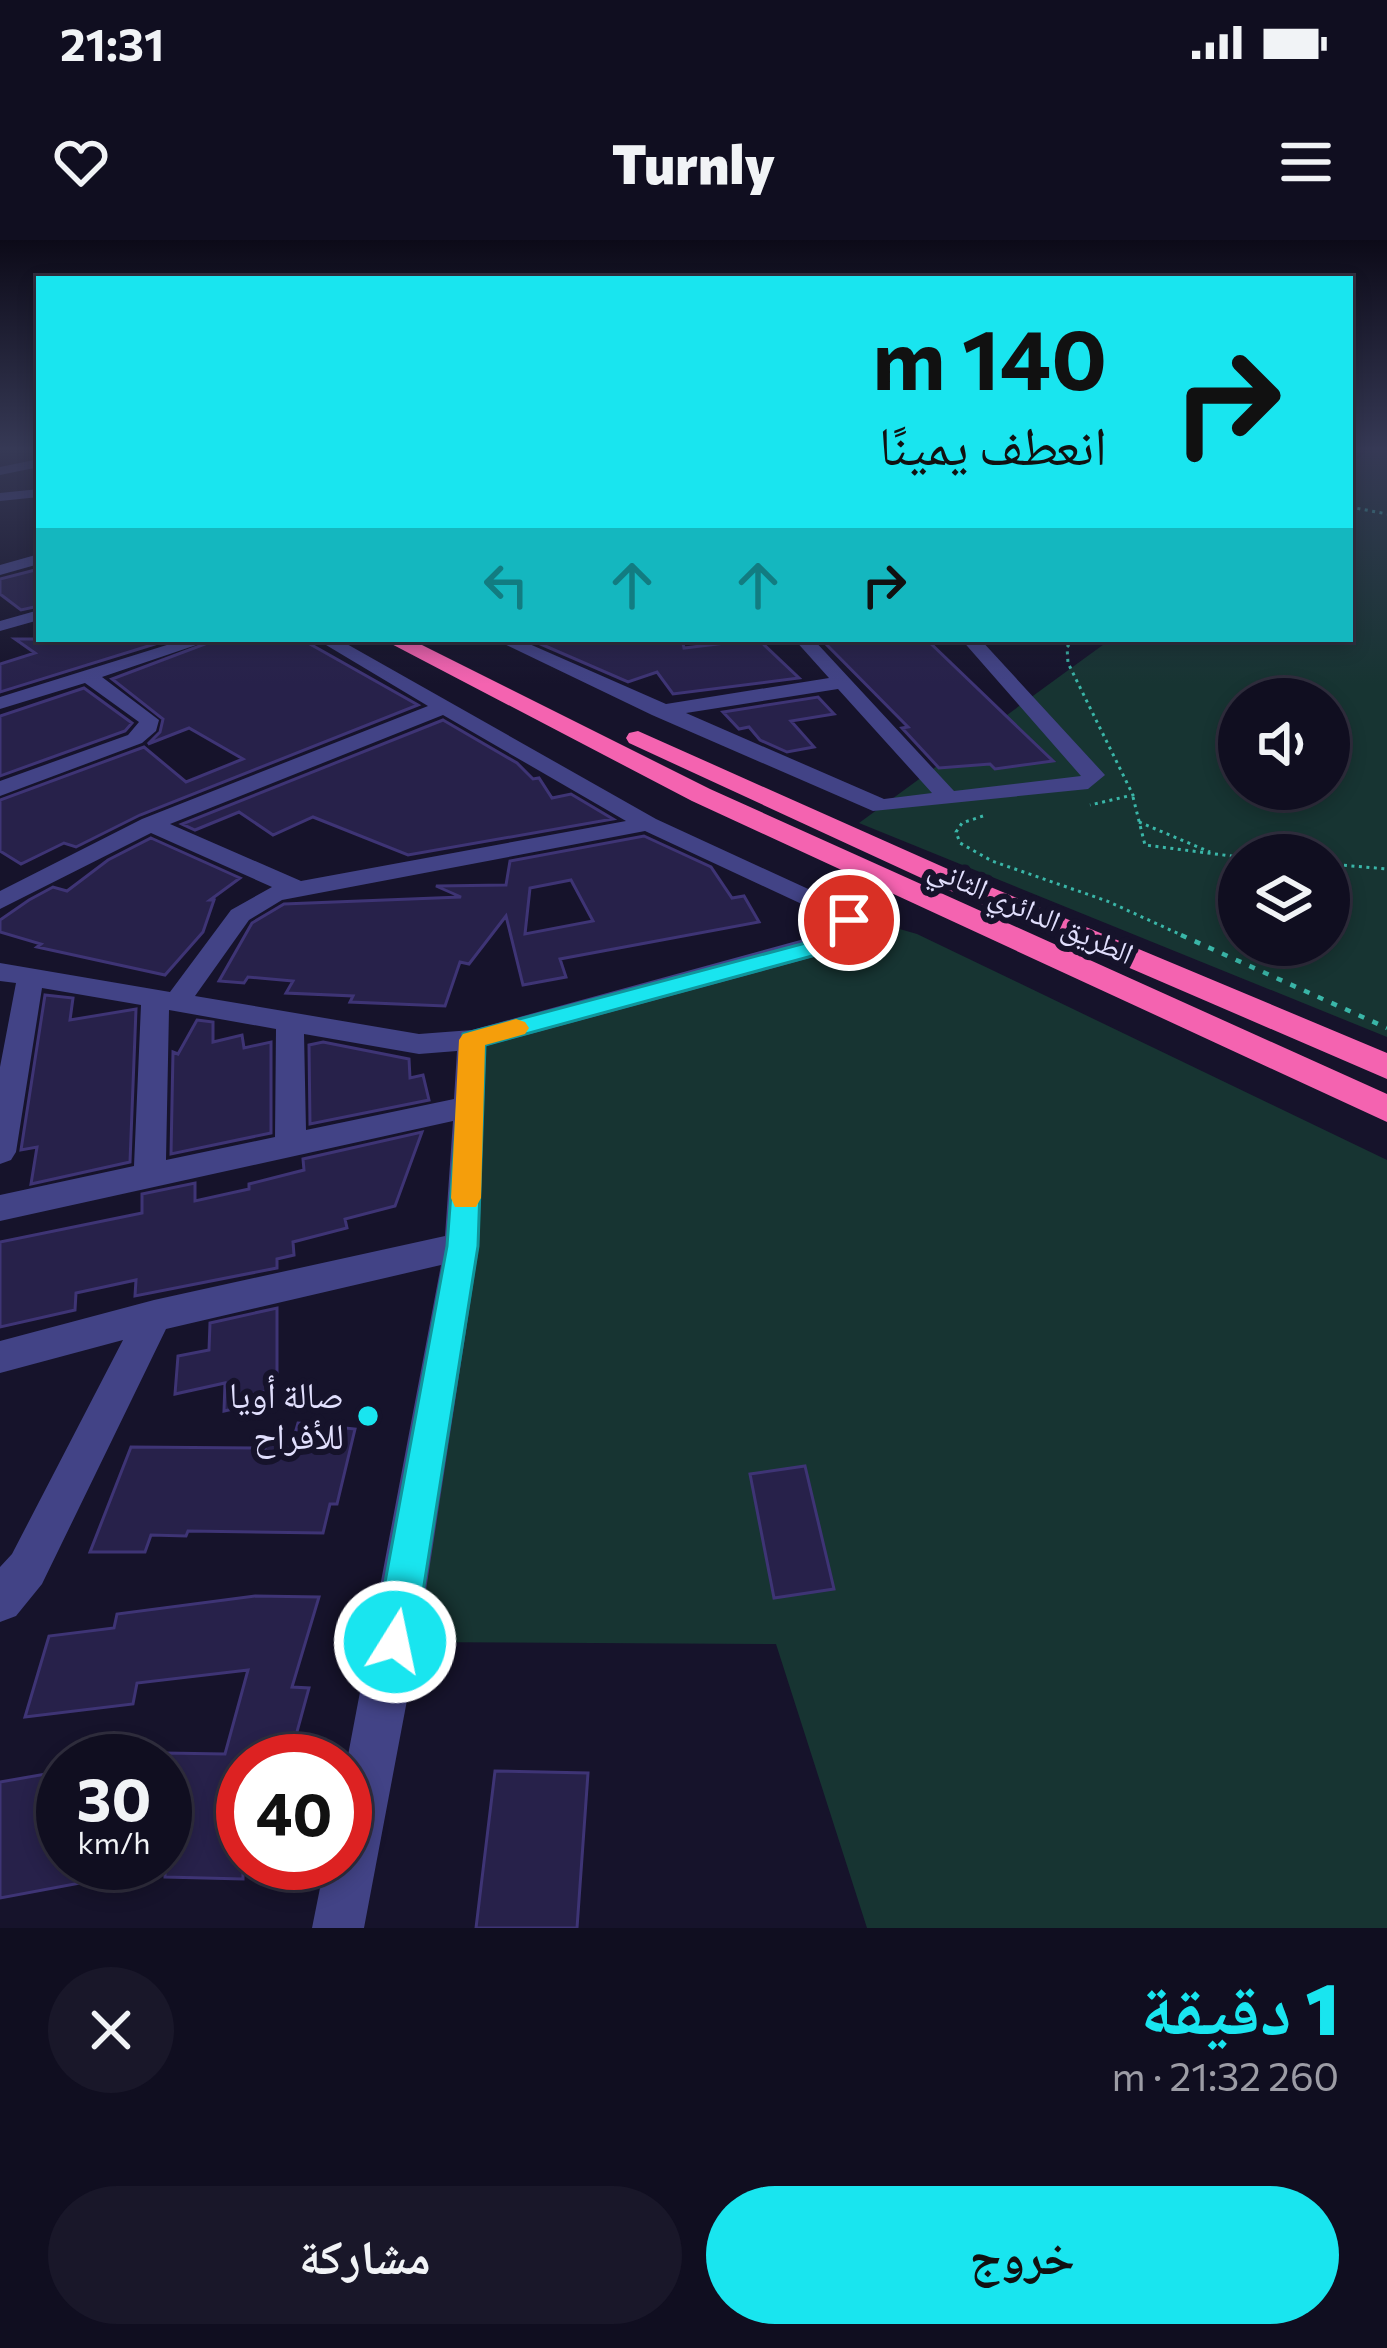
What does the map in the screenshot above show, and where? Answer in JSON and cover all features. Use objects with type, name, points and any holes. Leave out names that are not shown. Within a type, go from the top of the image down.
[{"type":"highway","name":"الطريق الدائري الثاني","points":[[399,642],[701,795],[1387,1109]]},
{"type":"highway","name":"الطريق الدائري الثاني","points":[[446,642],[555,700],[940,876],[1387,1067]]},
{"type":"street","points":[[0,570],[36,560]]},
{"type":"street","points":[[0,626],[36,616]]},
{"type":"street","points":[[0,703],[195,642]]},
{"type":"street","points":[[0,1152],[15,976],[419,1044],[472,1040],[841,941],[851,932],[849,920],[836,910],[648,824],[330,642]]},
{"type":"street","points":[[510,642],[872,803],[887,806],[1088,782],[1094,775],[973,642]]},
{"type":"street","points":[[806,642],[949,799]]},
{"type":"street","points":[[0,789],[135,740],[149,727],[149,720],[87,674]]},
{"type":"street","points":[[659,711],[843,682]]},
{"type":"street","points":[[0,902],[150,824],[442,708]]},
{"type":"street","points":[[150,824],[300,890]]},
{"type":"street","points":[[150,1176],[166,1001],[240,915],[274,894],[648,824]]},
{"type":"street","points":[[290,1025],[291,1145]]},
{"type":"street","points":[[338,1928],[395,1642],[462,1246],[472,1040]]},
{"type":"street","points":[[0,1208],[472,1106]]},
{"type":"street","points":[[0,1357],[154,1316],[462,1246]]},
{"type":"street","points":[[0,1600],[27,1569],[154,1316]]},
{"type":"path","points":[[1071,642],[1068,663],[1132,795],[1145,845],[1218,854]]},
{"type":"path","points":[[1082,806],[1132,795]]},
{"type":"path","points":[[999,814],[962,823],[956,832],[961,843],[992,861],[1107,901],[1387,1028]]},
{"type":"path","points":[[1139,822],[1215,854]]},
{"type":"path","points":[[1350,866],[1387,869]]},
{"type":"green space","points":[[1353,527],[1387,527],[1387,1037],[859,823],[1107,642],[1353,642]]},
{"type":"green space","points":[[882,924],[917,934],[1387,1160],[1387,1928],[867,1928],[776,1644],[395,1642],[472,1040],[852,926]]},
{"type":"building","points":[[36,570],[36,607],[21,610],[0,594],[0,579]]},
{"type":"building","points":[[15,639],[161,642],[0,692],[0,664],[35,653]]},
{"type":"building","points":[[210,642],[306,642],[418,705],[140,815],[76,847],[64,843],[21,864],[0,851],[0,800],[144,747],[186,782],[243,759],[189,728],[148,744],[160,732],[163,719],[112,679]]},
{"type":"building","points":[[536,642],[683,642],[684,648],[761,642],[799,678],[673,694],[657,672],[628,682]]},
{"type":"building","points":[[824,642],[929,642],[1053,761],[995,769],[990,764],[939,768],[902,728],[908,727]]},
{"type":"building","points":[[84,688],[132,723],[125,731],[0,776],[0,716]]},
{"type":"building","points":[[818,697],[834,714],[791,721],[814,747],[787,752],[760,740],[749,727],[739,729],[723,712]]},
{"type":"building","points":[[443,720],[517,763],[533,779],[539,778],[552,798],[571,794],[613,819],[408,855],[313,817],[273,835],[239,812],[195,830],[182,824]]},
{"type":"building","points":[[644,836],[711,867],[732,898],[744,896],[759,922],[560,959],[566,977],[523,985],[506,916],[469,964],[460,962],[445,1006],[350,1002],[353,996],[286,993],[293,981],[248,977],[244,983],[219,981],[252,923],[284,904],[461,897],[436,886],[506,885],[510,861]],"holes":[[[571,880],[593,921],[525,934],[530,888]]]},
{"type":"building","points":[[151,838],[240,878],[210,900],[214,900],[203,932],[165,975],[37,947],[41,944],[0,932],[0,920],[29,900],[53,887],[67,891],[108,860]]},
{"type":"building","points":[[45,995],[73,998],[70,1020],[136,1009],[130,1162],[31,1184],[37,1147],[21,1150]]},
{"type":"building","points":[[197,1020],[213,1022],[213,1042],[242,1035],[244,1048],[271,1042],[271,1133],[171,1154],[173,1052],[178,1054]]},
{"type":"building","points":[[323,1042],[409,1059],[410,1078],[423,1075],[429,1100],[310,1124],[309,1045]]},
{"type":"building","points":[[422,1132],[395,1206],[345,1219],[347,1228],[293,1242],[294,1255],[277,1259],[277,1268],[135,1296],[136,1280],[76,1293],[75,1310],[0,1327],[0,1242],[142,1213],[142,1194],[195,1183],[195,1201],[249,1189],[249,1184],[304,1170],[303,1159]]},
{"type":"building","points":[[277,1308],[277,1388],[246,1396],[246,1406],[224,1411],[225,1383],[175,1394],[178,1356],[209,1350],[210,1323]]},
{"type":"building","points":[[298,1423],[355,1429],[337,1504],[330,1504],[323,1533],[188,1531],[186,1536],[151,1535],[145,1552],[90,1552],[131,1447],[265,1448],[269,1436],[294,1437]]},
{"type":"building","points":[[805,1466],[834,1589],[774,1598],[750,1474]]},
{"type":"building","points":[[255,1596],[319,1597],[292,1687],[309,1688],[296,1734],[230,1734],[248,1670],[137,1683],[133,1704],[25,1717],[49,1636],[114,1628],[117,1614]]},
{"type":"building","points":[[192,1753],[216,1754],[216,1878],[192,1878]]},
{"type":"building","points":[[495,1771],[588,1773],[577,1928],[476,1928]]},
{"type":"building","points":[[36,1776],[36,1890],[43,1890],[0,1898],[0,1782]]},
{"type":"slow traffic","points":[[466,1198],[472,1040],[516,1028]]},
{"type":"place","name":"صالة أويا للأفراح","points":[[368,1416]]},
{"type":"route","points":[[395,1642],[462,1246],[472,1040],[841,941],[851,932],[849,920]]}]
